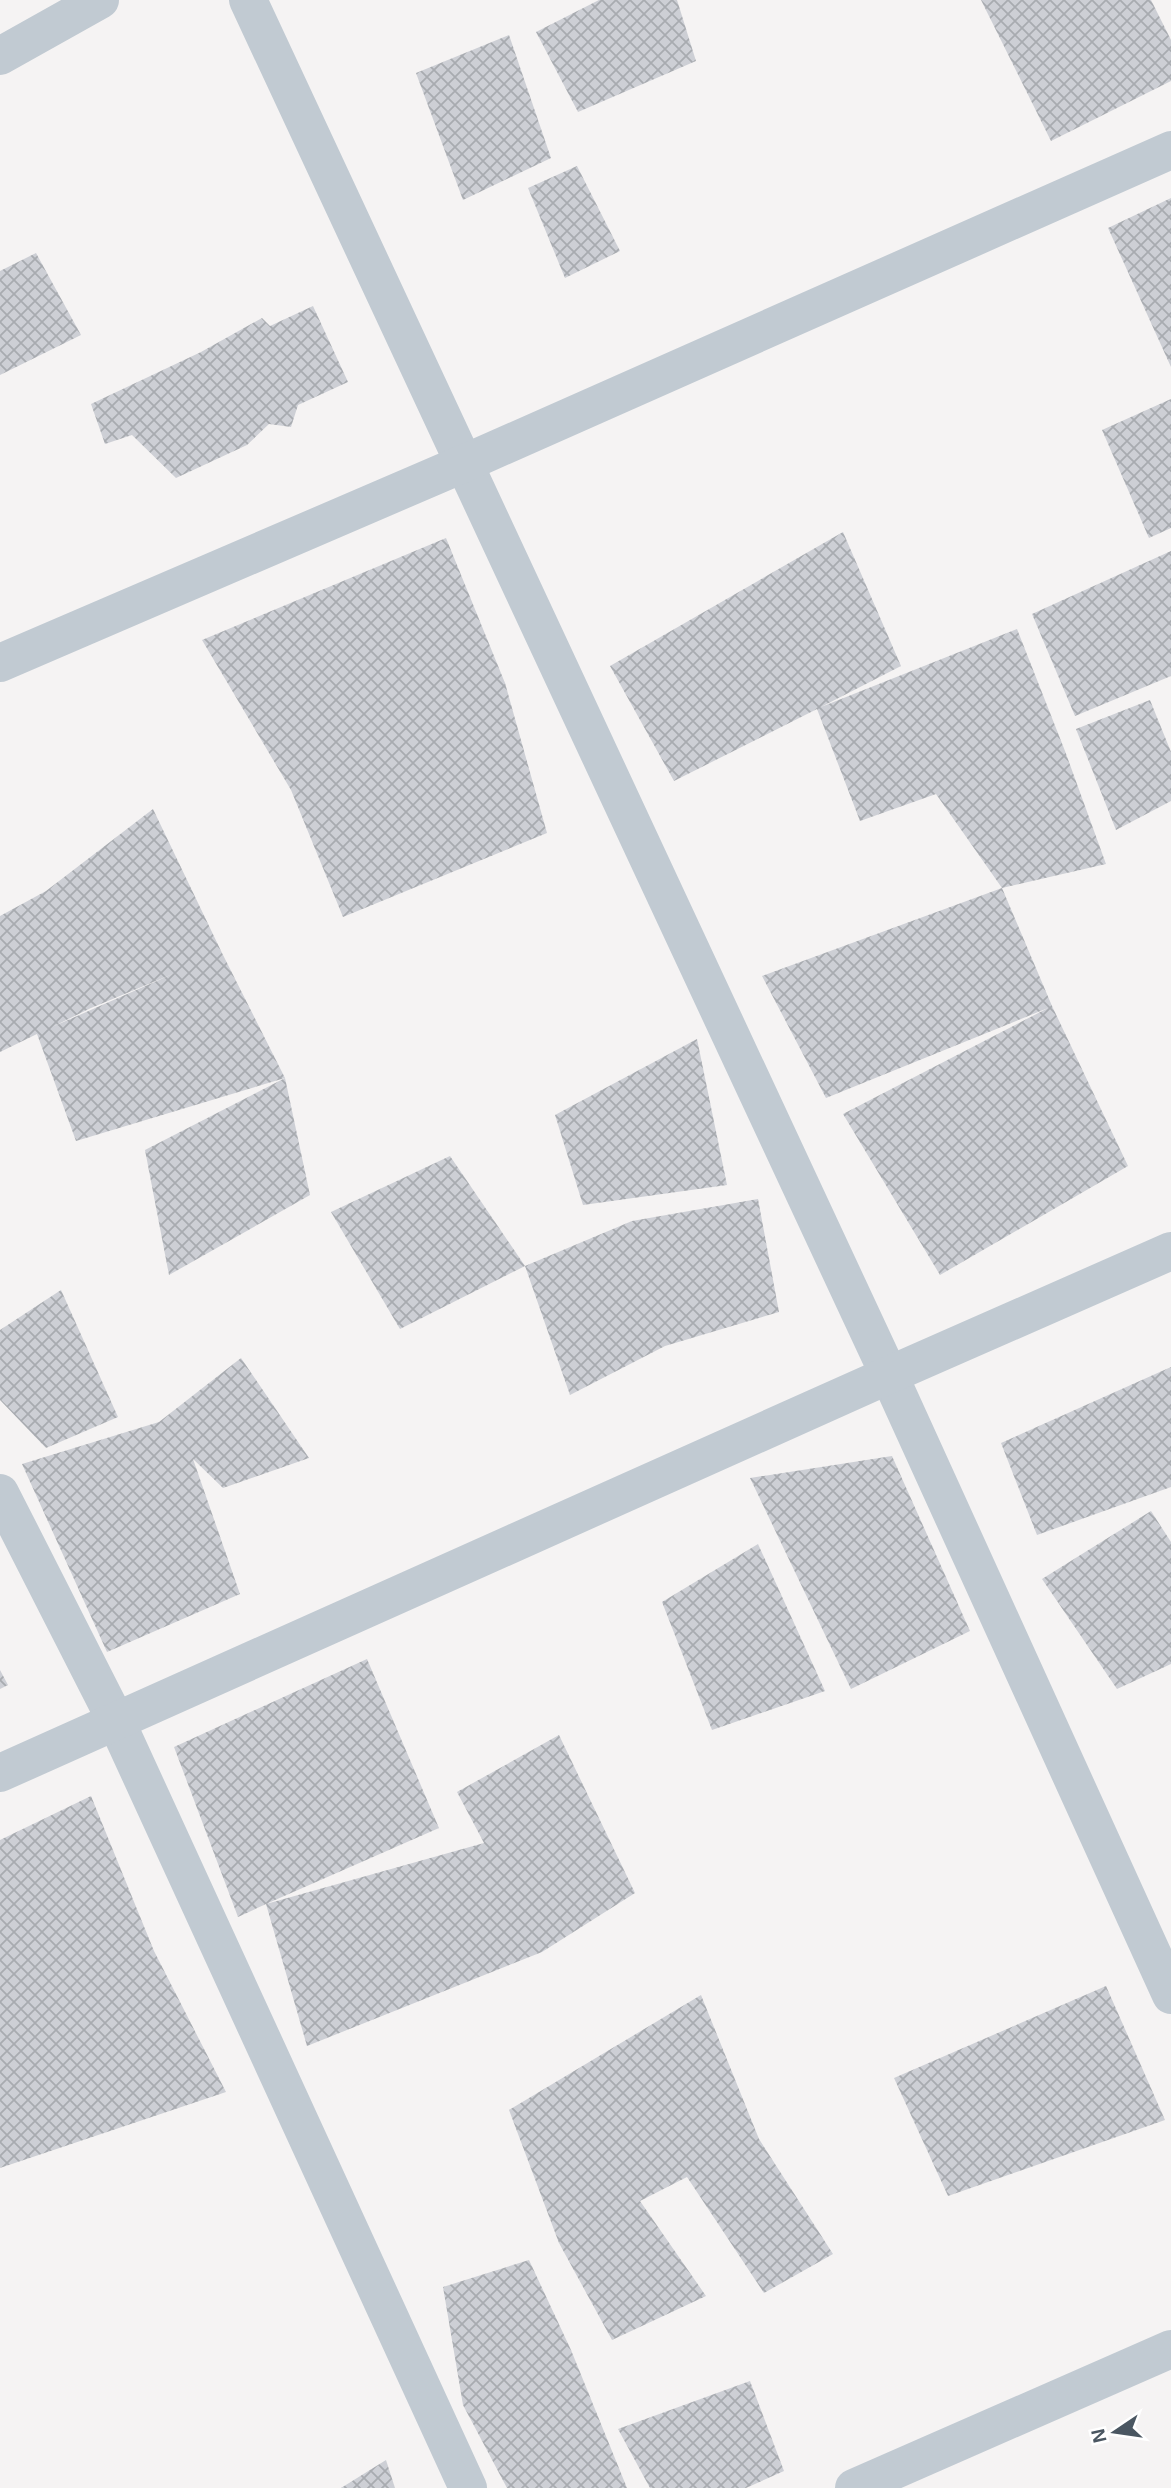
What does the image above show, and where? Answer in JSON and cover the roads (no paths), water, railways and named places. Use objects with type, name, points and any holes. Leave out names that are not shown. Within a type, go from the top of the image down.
[{"type":"street","points":[[0,56],[100,0]]},
{"type":"street","points":[[248,0],[889,1374],[1171,1995]]},
{"type":"street","points":[[0,663],[465,463],[1171,150]]},
{"type":"street","points":[[0,1773],[889,1374],[1171,1251]]},
{"type":"street","points":[[0,1493],[116,1721],[468,2488]]},
{"type":"street","points":[[854,2488],[1171,2349]]}]
